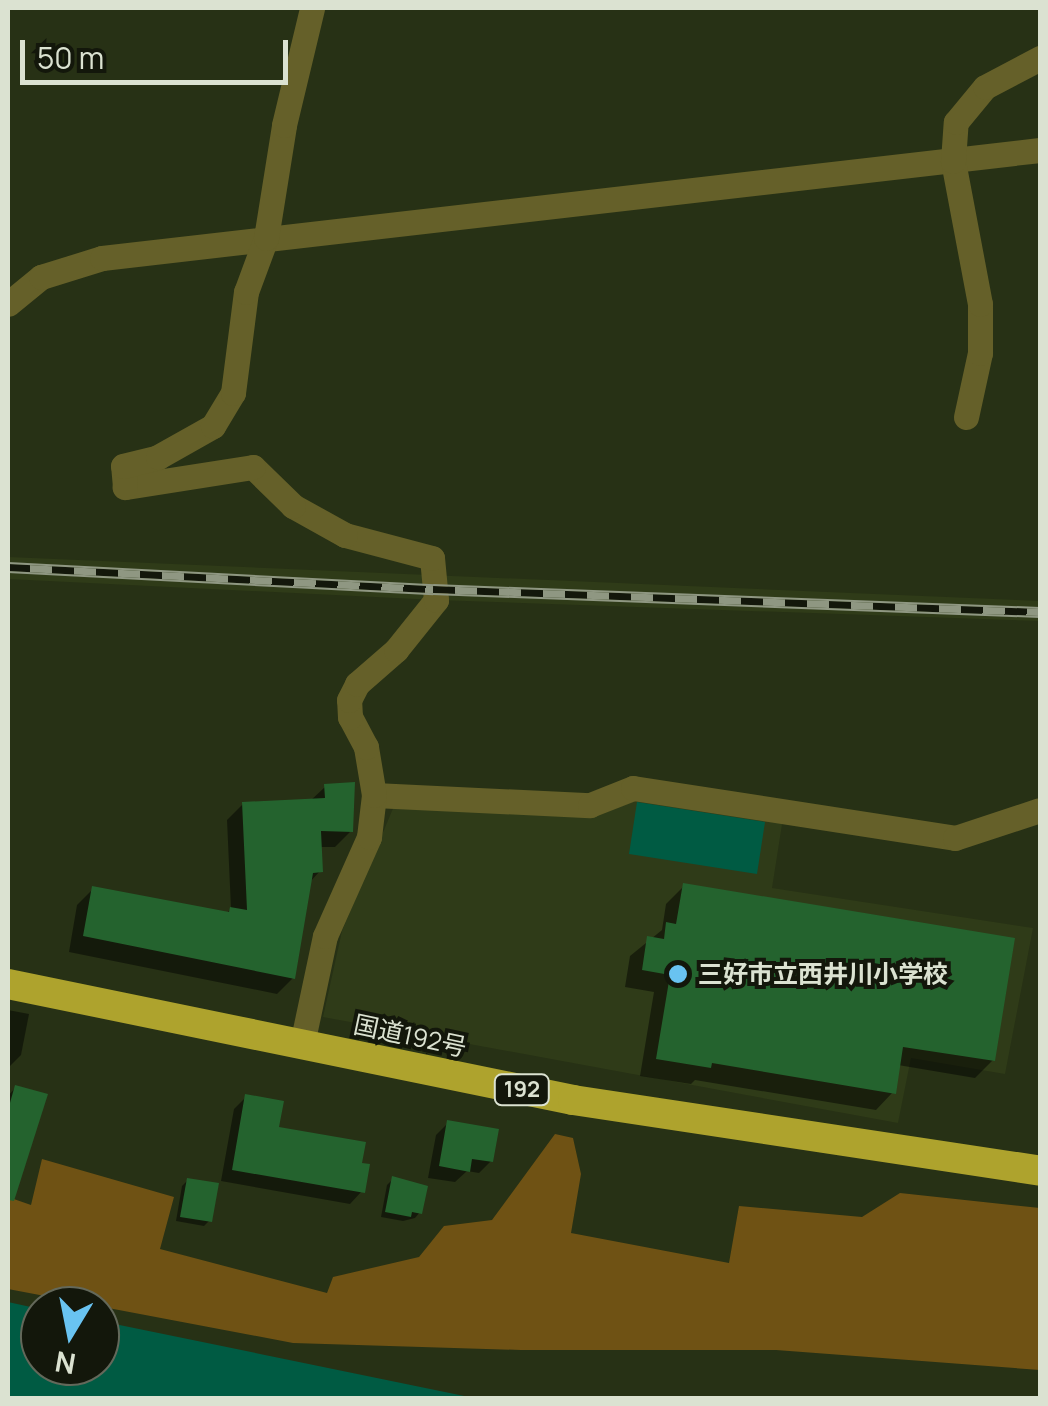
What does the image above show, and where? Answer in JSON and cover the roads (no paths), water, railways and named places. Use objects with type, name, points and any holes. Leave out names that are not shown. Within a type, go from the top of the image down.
[{"type":"highway","name":"国道192号","points":[[8,984],[573,1100],[1040,1170]]},
{"type":"street","points":[[302,1044],[325,936],[368,837],[374,795],[366,746],[350,718],[349,700],[357,684],[396,650],[436,600],[432,558],[345,535],[293,506],[253,467],[125,487],[123,466],[158,457],[213,426],[232,393],[246,292],[266,238],[284,125],[312,8]]},
{"type":"street","points":[[966,417],[980,353],[980,304],[953,162],[956,122],[985,87],[1040,58]]},
{"type":"street","points":[[8,304],[41,276],[102,258],[1040,150]]},
{"type":"street","points":[[374,795],[590,805],[634,788],[954,838],[1040,810]]},
{"type":"railway","points":[[8,567],[433,589],[1040,612]]},
{"type":"place","name":"三好市立西井川小学校","points":[[678,974]]}]
